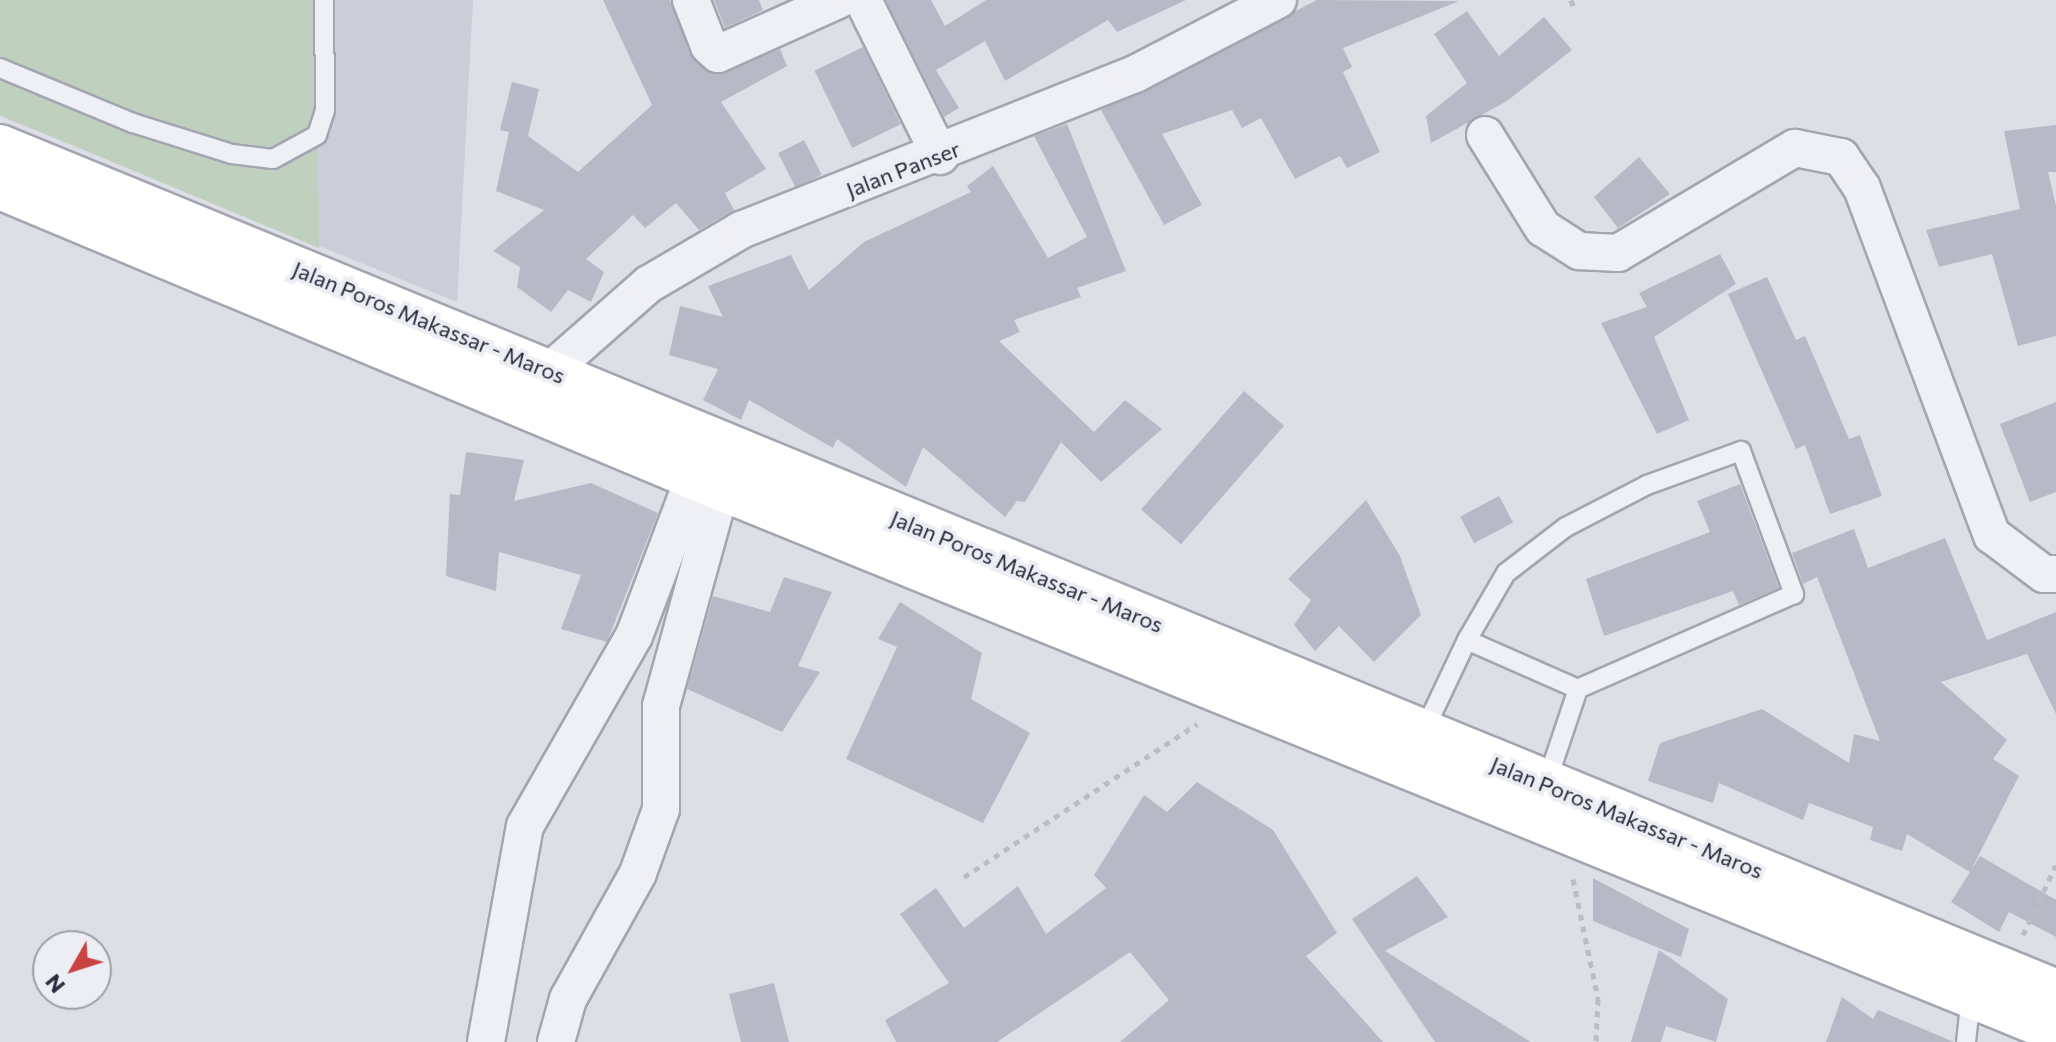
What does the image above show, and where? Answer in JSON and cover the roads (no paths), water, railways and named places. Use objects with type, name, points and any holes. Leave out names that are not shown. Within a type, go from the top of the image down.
[{"type":"highway","name":"Jalan Poros Makassar - Maros","points":[[0,147],[551,370],[1546,784],[1988,984],[2056,1030]]},
{"type":"highway","name":"Jalan Poros Makassar - Maros","points":[[0,187],[708,481],[1563,827],[1988,984],[2056,992]]},
{"type":"street","points":[[691,0],[709,46],[718,54],[838,0]]},
{"type":"street","points":[[863,0],[940,156]]},
{"type":"street","name":"Jalan Panser","points":[[551,370],[686,258],[741,230],[940,156],[1135,74],[1278,0]]},
{"type":"street","points":[[1485,135],[1543,228],[1579,251],[1618,253],[1670,227],[1795,148],[1841,157],[1862,188],[1992,535],[2044,574],[2056,574]]},
{"type":"street","points":[[486,1042],[525,826],[634,636],[708,481]]},
{"type":"street","points":[[556,1042],[568,999],[638,873],[661,809],[661,706],[708,481]]},
{"type":"lane","points":[[0,68],[133,123],[232,154],[273,159],[317,135],[325,110],[324,0]]},
{"type":"lane","points":[[1423,733],[1467,640],[1506,573],[1566,527],[1647,485],[1741,451],[1794,594],[1578,689],[1467,640]]},
{"type":"lane","points":[[1546,784],[1578,689]]},
{"type":"lane","points":[[1966,1042],[1988,984]]}]
